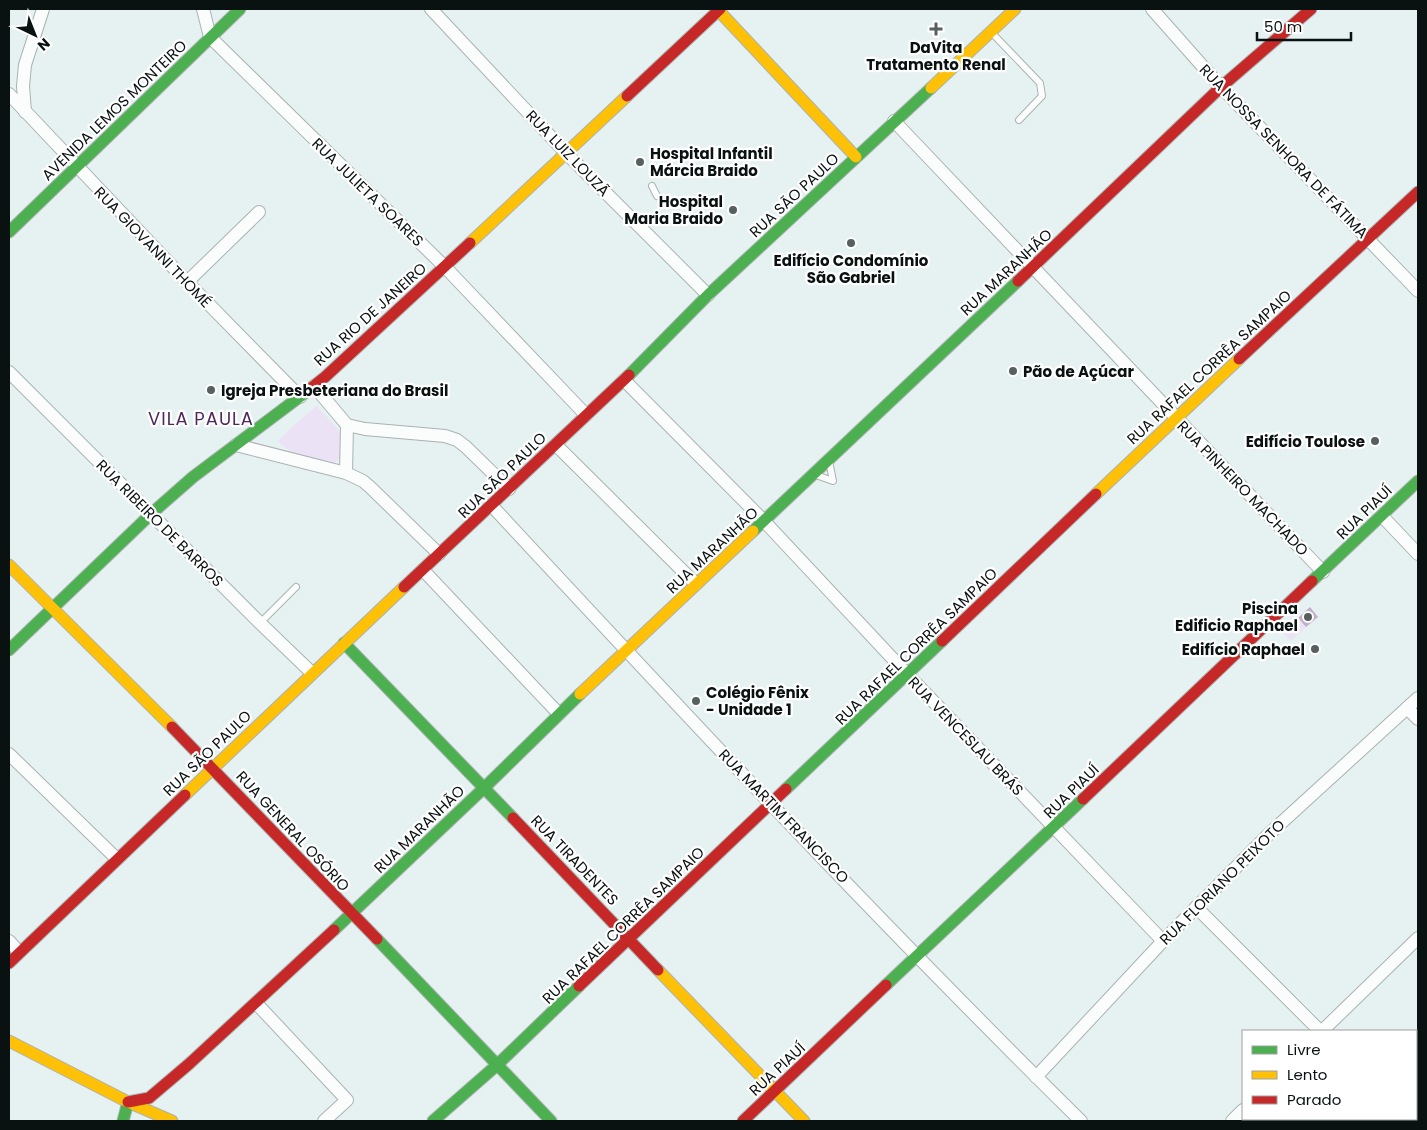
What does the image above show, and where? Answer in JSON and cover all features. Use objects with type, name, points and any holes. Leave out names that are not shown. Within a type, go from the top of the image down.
[{"type":"street","points":[[25,112],[23,86],[25,65],[43,9]]},
{"type":"street","points":[[203,9],[210,37]]},
{"type":"street","name":"AVENIDA LEMOS MONTEIRO","points":[[9,232],[240,9]]},
{"type":"street","name":"RUA LUIZ LOUZÃ","points":[[431,9],[566,153],[708,295]]},
{"type":"street","points":[[718,9],[856,157]]},
{"type":"street","name":"RUA RIO DE JANEIRO","points":[[9,650],[150,514],[192,477],[314,386],[444,267],[718,9]]},
{"type":"street","name":"RUA SÃO PAULO","points":[[9,963],[312,673],[624,380],[708,295],[1015,9]]},
{"type":"street","name":"RUA NOSSA SENHORA DE FÁTIMA","points":[[1152,9],[1221,87],[1418,291]]},
{"type":"street","name":"RUA MARANHÃO","points":[[128,1102],[149,1098],[256,1002],[484,788],[696,584],[1033,268],[1221,87],[1311,9]]},
{"type":"street","name":"RUA JULIETA SOARES","points":[[210,37],[444,267],[586,415]]},
{"type":"street","name":"RUA GIOVANNI THOMÉ","points":[[9,94],[187,282],[300,397]]},
{"type":"street","name":"RUA PINHEIRO MACHADO","points":[[894,121],[1323,572]]},
{"type":"street","name":"RUA RAFAEL CORRÊA SAMPAIO","points":[[433,1121],[498,1065],[1176,417],[1418,192]]},
{"type":"street","points":[[187,282],[259,212]]},
{"type":"street","name":"RUA RIBEIRO DE BARROS","points":[[9,372],[312,673]]},
{"type":"street","name":"RUA VENCESLAU BRÁS","points":[[624,380],[764,521],[1163,941]]},
{"type":"street","points":[[314,386],[347,425],[365,429],[445,436],[457,440],[509,489]]},
{"type":"street","points":[[346,473],[347,425]]},
{"type":"street","points":[[556,444],[696,584]]},
{"type":"street","points":[[236,445],[346,473],[363,481],[439,554]]},
{"type":"street","name":"RUA PIAUÍ","points":[[743,1121],[1418,481]]},
{"type":"street","name":"RUA MARTIM FRANCISCO","points":[[492,506],[626,651],[772,804],[918,956],[1081,1121]]},
{"type":"street","points":[[1382,516],[1418,554]]},
{"type":"street","name":"RUA GENERAL OSÓRIO","points":[[9,566],[213,768],[551,1121]]},
{"type":"street","points":[[423,570],[559,714]]},
{"type":"street","name":"RUA TIRADENTES","points":[[344,643],[630,939],[774,1092],[804,1121]]},
{"type":"street","name":"RUA FLORIANO PEIXOTO","points":[[1036,1077],[1163,941],[1269,834],[1418,698]]},
{"type":"street","points":[[1407,708],[1418,720]]},
{"type":"street","points":[[9,754],[118,859]]},
{"type":"street","points":[[1196,907],[1320,1030]]},
{"type":"street","points":[[1322,1030],[1418,938]]},
{"type":"street","points":[[9,940],[20,952]]},
{"type":"street","points":[[256,1002],[347,1100],[324,1121]]},
{"type":"street","points":[[9,1041],[128,1102],[172,1121]]},
{"type":"street","points":[[123,1121],[128,1102]]},
{"type":"street","points":[[1232,1121],[1242,1111]]},
{"type":"lane","points":[[991,32],[1040,83],[1043,90],[1042,96],[1019,120]]},
{"type":"lane","points":[[652,186],[657,196]]},
{"type":"lane","points":[[814,474],[833,481],[828,460]]},
{"type":"lane","points":[[260,623],[296,587]]},
{"type":"shaded area","points":[[317,406],[342,434],[342,457],[333,464],[297,454],[284,447],[278,441]]},
{"type":"shaded area","name":"Piscina Edificio Raphael","points":[[1310,607],[1318,617],[1306,627],[1298,618]]},
{"type":"shaded area","points":[[1298,618],[1306,627],[1291,641],[1283,633]]},
{"type":"traffic: fast","points":[[9,232],[240,9]]},
{"type":"traffic: fast","points":[[629,375],[708,295],[931,88]]},
{"type":"traffic: fast","points":[[753,531],[1018,281]]},
{"type":"traffic: fast","points":[[9,650],[151,514],[193,477],[306,392]]},
{"type":"traffic: fast","points":[[1312,581],[1418,481]]},
{"type":"traffic: fast","points":[[786,789],[942,641]]},
{"type":"traffic: fast","points":[[344,643],[513,818]]},
{"type":"traffic: fast","points":[[334,930],[580,694]]},
{"type":"traffic: fast","points":[[886,985],[1083,799]]},
{"type":"traffic: fast","points":[[377,939],[551,1121]]},
{"type":"traffic: fast","points":[[433,1121],[497,1065],[579,986]]},
{"type":"traffic: fast","points":[[123,1121],[128,1102]]},
{"type":"traffic: slow","points":[[717,9],[856,157]]},
{"type":"traffic: slow","points":[[931,88],[1015,9]]},
{"type":"traffic: slow","points":[[470,243],[627,96]]},
{"type":"traffic: slow","points":[[1096,494],[1239,359]]},
{"type":"traffic: slow","points":[[580,694],[753,531]]},
{"type":"traffic: slow","points":[[9,565],[172,727]]},
{"type":"traffic: slow","points":[[185,795],[404,587]]},
{"type":"traffic: slow","points":[[658,970],[804,1121]]},
{"type":"traffic: slow","points":[[9,1041],[128,1102],[172,1121]]},
{"type":"traffic: jam","points":[[627,96],[720,9]]},
{"type":"traffic: jam","points":[[1018,281],[1221,87],[1311,9]]},
{"type":"traffic: jam","points":[[1239,359],[1418,192]]},
{"type":"traffic: jam","points":[[306,392],[325,377],[470,243]]},
{"type":"traffic: jam","points":[[404,587],[629,375]]},
{"type":"traffic: jam","points":[[942,641],[1096,494]]},
{"type":"traffic: jam","points":[[1083,799],[1312,581]]},
{"type":"traffic: jam","points":[[172,727],[377,939]]},
{"type":"traffic: jam","points":[[579,986],[786,789]]},
{"type":"traffic: jam","points":[[9,963],[185,795]]},
{"type":"traffic: jam","points":[[513,818],[658,970]]},
{"type":"traffic: jam","points":[[128,1102],[149,1098],[189,1064],[334,930]]},
{"type":"traffic: jam","points":[[743,1121],[886,985]]},
{"type":"place","name":"DaVita Tratamento Renal","points":[[936,29]]},
{"type":"place","name":"Hospital Infantil Márcia Braido","points":[[640,162]]},
{"type":"place","name":"Hospital Maria Braido","points":[[733,210]]},
{"type":"place","name":"Edifício Condomínio São Gabriel","points":[[851,243]]},
{"type":"place","name":"Pão de Açúcar","points":[[1013,371]]},
{"type":"place","name":"Igreja Presbeteriana do Brasil","points":[[211,390]]},
{"type":"place","name":"Edifício Toulose","points":[[1375,441]]},
{"type":"place","name":"Piscina Edificio Raphael","points":[[1308,617]]},
{"type":"place","name":"Edifício Raphael","points":[[1315,649]]},
{"type":"place","name":"Colégio Fênix - Unidade 1","points":[[696,701]]},
{"type":"district","name":"VILA PAULA","points":[[201,418]]}]
